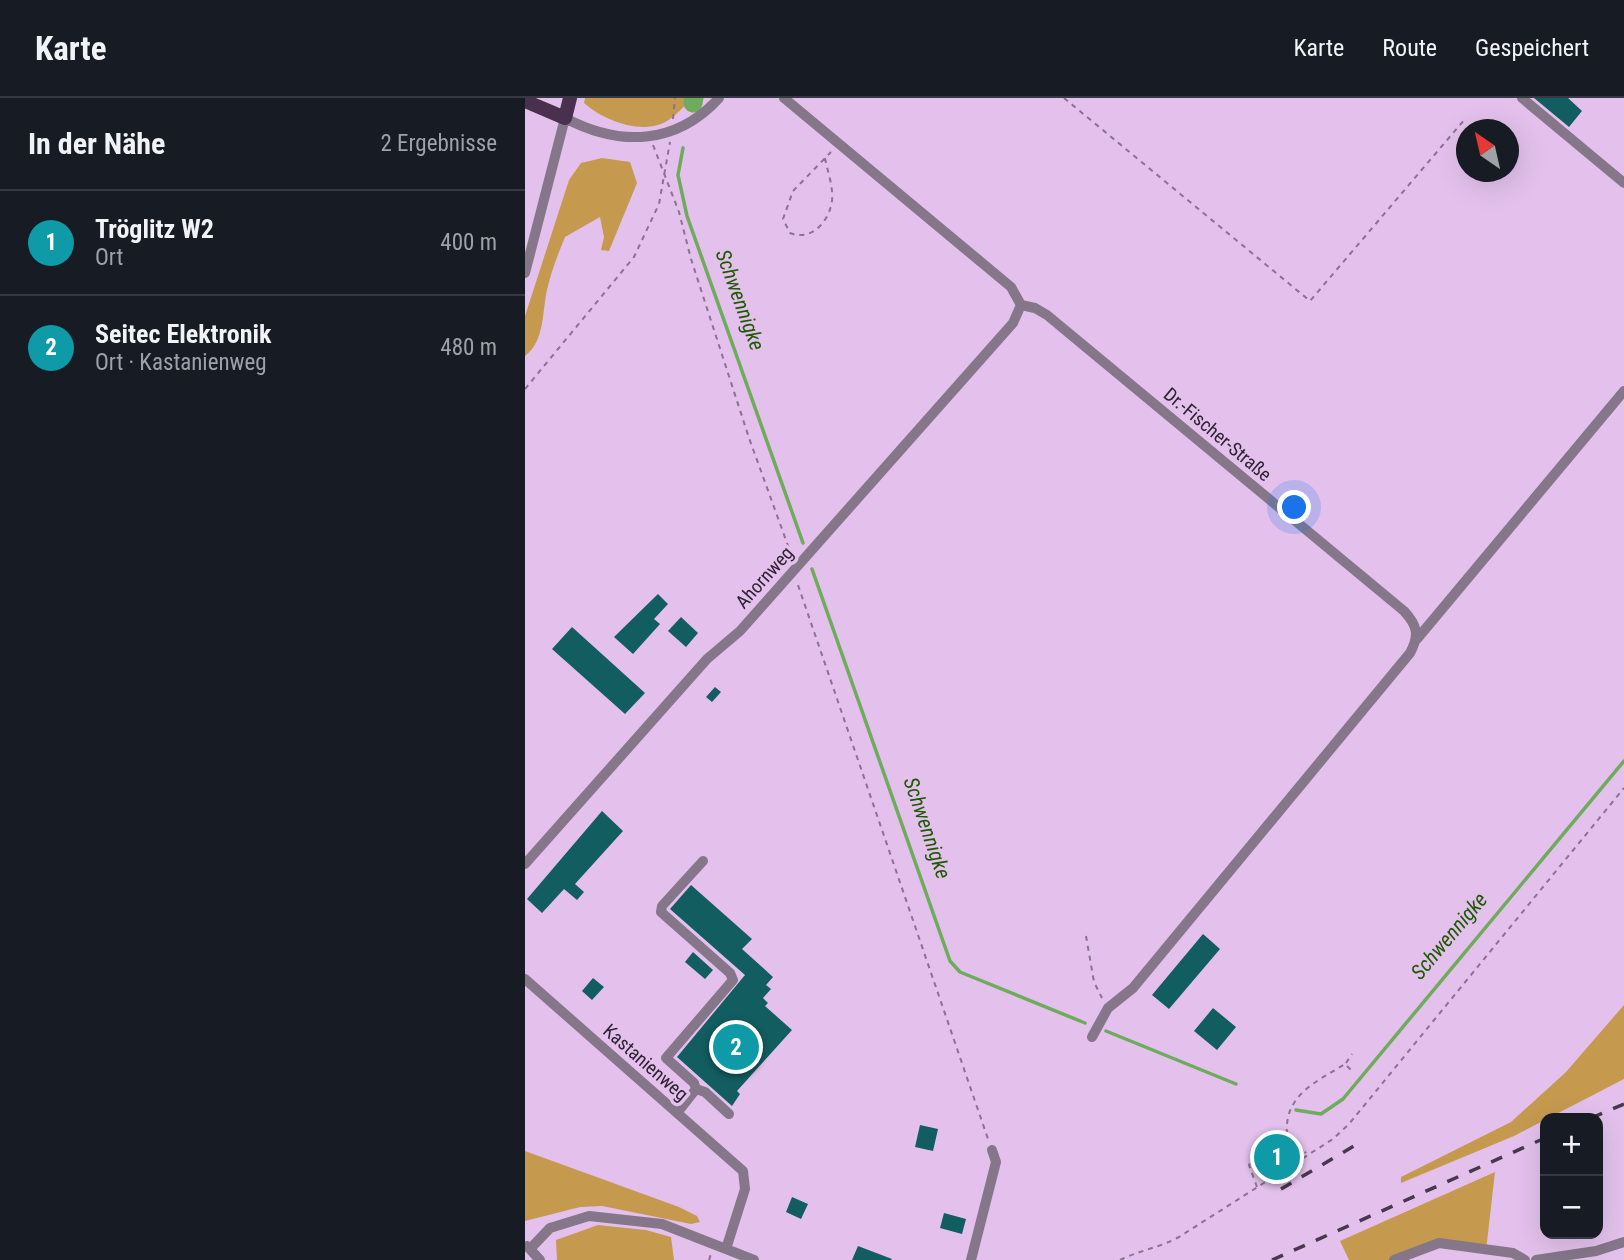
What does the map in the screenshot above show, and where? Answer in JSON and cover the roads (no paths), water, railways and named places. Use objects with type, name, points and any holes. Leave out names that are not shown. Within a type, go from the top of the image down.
[{"type":"main road","points":[[525,101],[565,118],[570,98]]},
{"type":"street","points":[[525,273],[565,118],[615,137],[651,137],[681,128],[719,98]]},
{"type":"street","points":[[784,98],[1011,287],[1021,306]]},
{"type":"street","points":[[1522,98],[1624,183]]},
{"type":"street","name":"Ahornweg","points":[[525,864],[706,659],[740,631],[789,576],[1013,323],[1021,306]]},
{"type":"street","name":"Dr.-Fischer-Straße","points":[[1021,306],[1035,308],[1047,315],[1404,611],[1413,621],[1417,639]]},
{"type":"street","points":[[1092,1037],[1108,1007],[1133,988],[1411,653],[1417,639],[1624,391]]},
{"type":"street","points":[[696,1089],[694,1083],[666,1058],[733,980],[730,973],[660,909],[703,861]]},
{"type":"street","name":"Kastanienweg","points":[[525,979],[743,1171],[745,1189],[726,1249]]},
{"type":"street","points":[[677,1113],[696,1089]]},
{"type":"street","points":[[696,1089],[705,1091],[729,1114]]},
{"type":"street","points":[[971,1260],[996,1162],[992,1150]]},
{"type":"street","points":[[540,1260],[528,1247],[550,1228],[589,1216],[662,1224],[754,1260]]},
{"type":"street","points":[[1536,1260],[1596,1251],[1624,1242]]},
{"type":"street","points":[[1394,1260],[1439,1243],[1513,1253],[1525,1260]]},
{"type":"waterway","name":"Schwennigke","points":[[693,103],[694,98]]},
{"type":"waterway","name":"Schwennigke","points":[[683,148],[678,175],[687,216],[803,543]]},
{"type":"waterway","name":"Schwennigke","points":[[812,569],[950,961],[960,972],[1085,1023]]},
{"type":"waterway","name":"Schwennigke","points":[[1296,1110],[1321,1114],[1343,1099],[1624,761]]},
{"type":"waterway","name":"Schwennigke","points":[[1106,1031],[1236,1084]]},
{"type":"railway","points":[[1603,1113],[1624,1104]]},
{"type":"railway","points":[[1272,1260],[1540,1140]]},
{"type":"railway","points":[[1281,1189],[1354,1146]]},
{"type":"place","name":"Seitec Elektronik","points":[[736,1047]]},
{"type":"place","name":"Tröglitz W2","points":[[1277,1157]]}]
